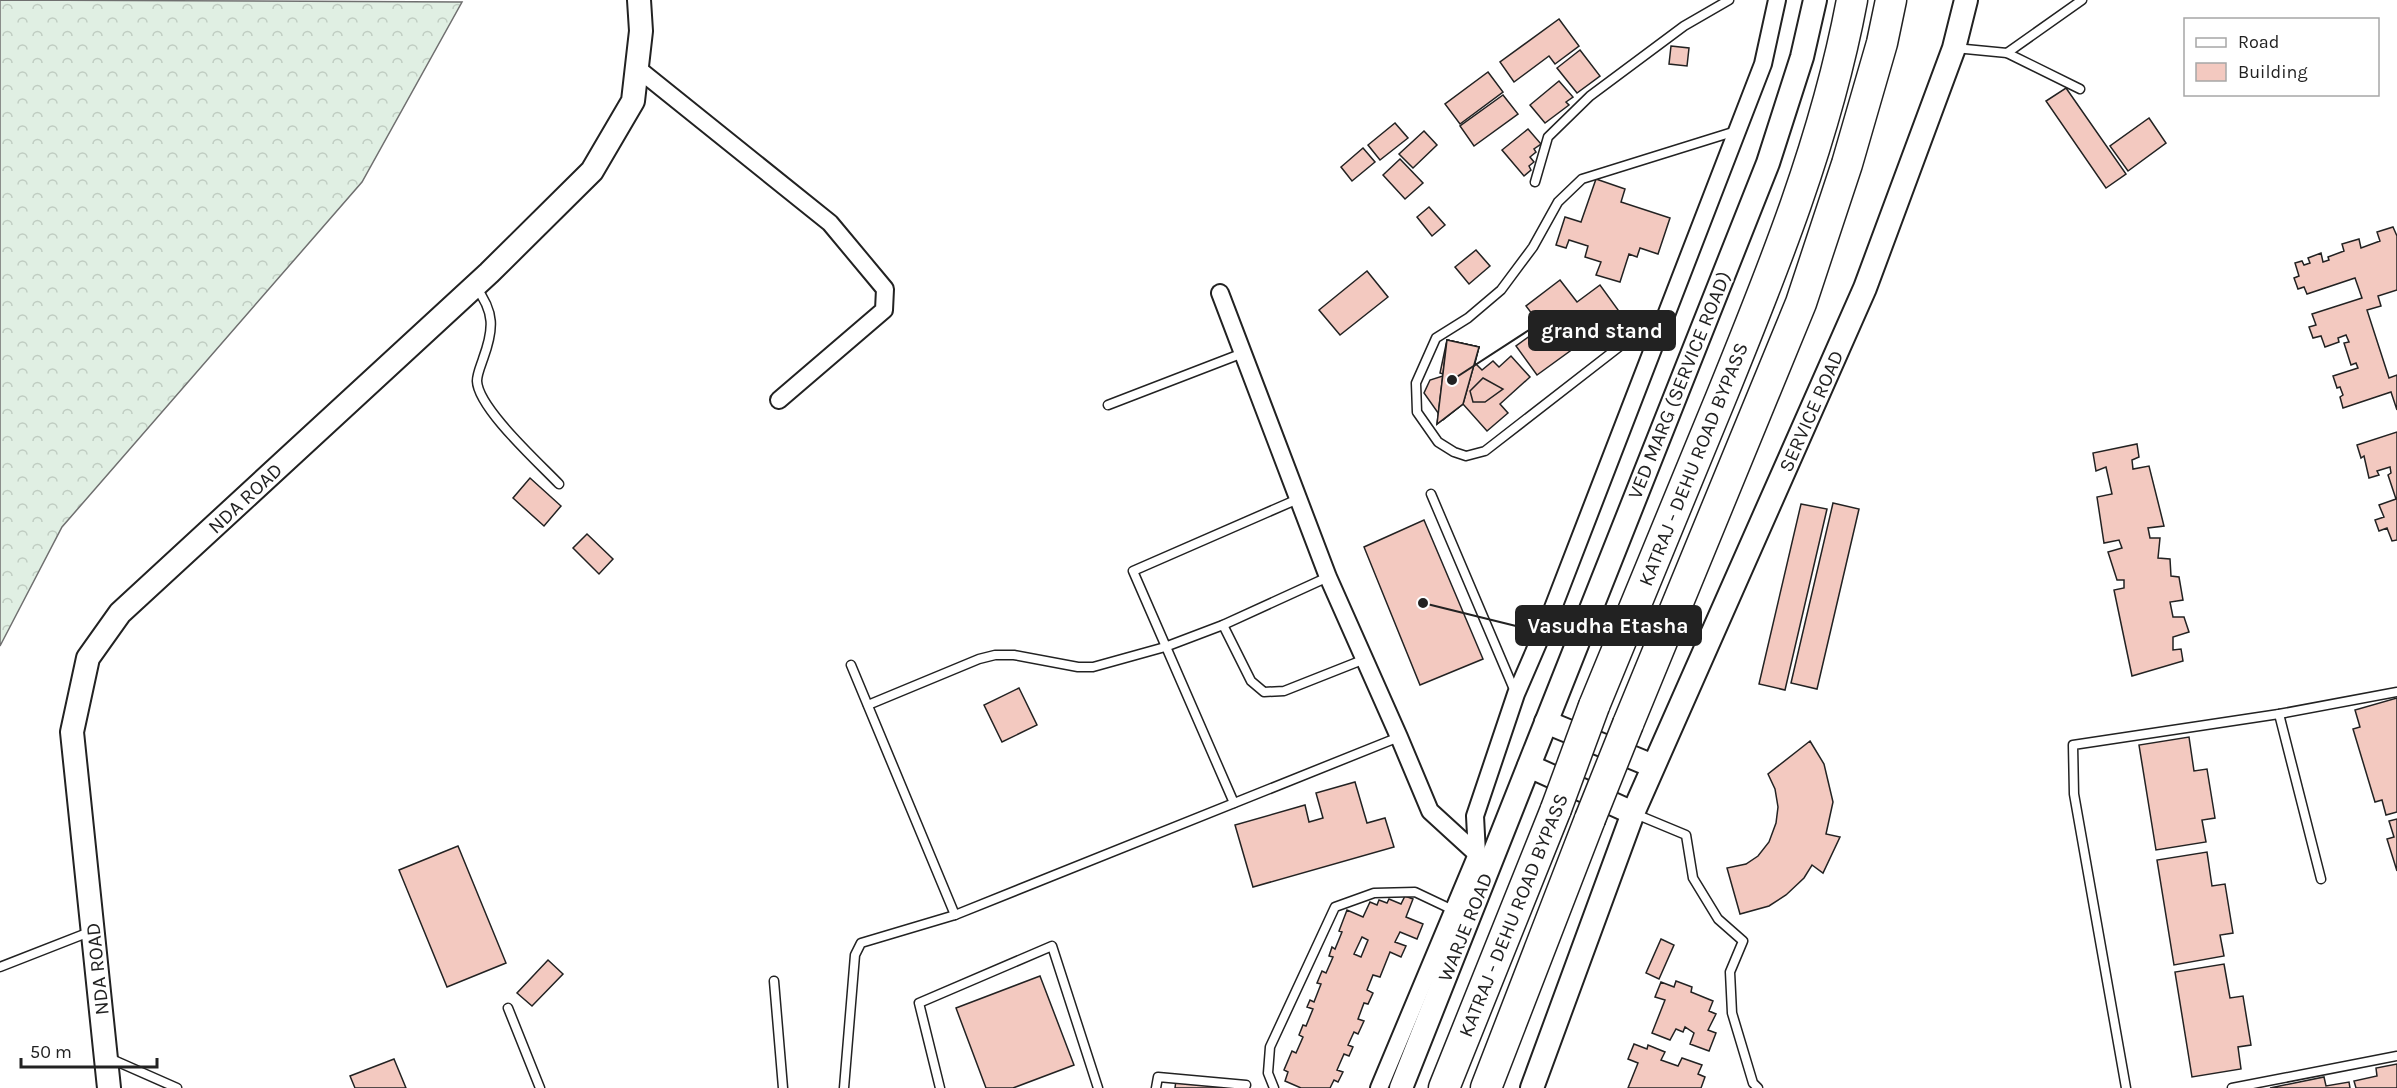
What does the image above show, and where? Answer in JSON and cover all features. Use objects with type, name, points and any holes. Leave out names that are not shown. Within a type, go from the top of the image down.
[{"type":"highway","name":"KATRAJ - DEHU ROAD BYPASS","points":[[1444,1088],[1556,809],[1594,706],[1774,267],[1819,135],[1846,34],[1852,0]]},
{"type":"highway","name":"KATRAJ - DEHU ROAD BYPASS","points":[[1486,1088],[1628,724],[1801,303],[1847,164],[1882,43],[1891,0]]},
{"type":"street","name":"NDA ROAD","points":[[109,1088],[72,732],[88,658],[120,613],[475,286],[592,171],[633,101],[641,31],[639,0]]},
{"type":"street","points":[[1379,1088],[1453,910],[1483,862],[1475,816],[1516,694],[1551,613],[1738,131],[1763,64],[1777,0]]},
{"type":"street","name":"VED MARG (SERVICE ROAD)","points":[[1529,765],[1768,163],[1802,57],[1815,0]]},
{"type":"street","name":"SERVICE ROAD","points":[[1632,813],[1865,288],[1954,48],[1966,0]]},
{"type":"street","points":[[637,68],[830,223],[885,289],[884,310],[779,400]]},
{"type":"street","points":[[1220,293],[1328,577],[1430,811],[1483,862]]},
{"type":"street","points":[[1546,722],[1653,766]]},
{"type":"street","points":[[1529,765],[1632,813],[1532,1088]]},
{"type":"street","name":"WARJE ROAD","points":[[1401,1088],[1483,862],[1529,765]]},
{"type":"lane","points":[[1535,182],[1548,137],[1590,96],[1684,26],[1729,0]]},
{"type":"lane","points":[[2007,53],[2082,0]]},
{"type":"lane","points":[[1954,48],[2007,53],[2080,89]]},
{"type":"lane","points":[[1667,310],[1485,451],[1466,456],[1454,452],[1438,442],[1417,412],[1416,383],[1436,338],[1468,318],[1501,290],[1533,247],[1558,202],[1582,179],[1738,131]]},
{"type":"lane","points":[[475,286],[488,303],[491,314],[490,340],[477,380],[480,393],[491,411],[559,484]]},
{"type":"lane","points":[[1108,405],[1243,353]]},
{"type":"lane","points":[[1431,494],[1516,694]]},
{"type":"lane","points":[[1234,803],[1133,571],[1298,499]]},
{"type":"lane","points":[[868,705],[979,658],[1014,655],[1078,667],[1093,667],[1165,647],[1223,625],[1328,577]]},
{"type":"lane","points":[[1223,625],[1251,681],[1264,692],[1284,691],[1365,659]]},
{"type":"lane","points":[[851,666],[955,915]]},
{"type":"lane","points":[[2126,1088],[2074,794],[2073,745],[2279,714],[2397,692]]},
{"type":"lane","points":[[2279,714],[2321,879]]},
{"type":"lane","points":[[844,1088],[855,955],[861,943],[955,915],[1399,737]]},
{"type":"lane","points":[[1632,813],[1686,835],[1693,878],[1718,919],[1743,941],[1730,972],[1732,1013],[1753,1083],[1758,1088]]},
{"type":"lane","points":[[1274,1088],[1268,1073],[1270,1047],[1335,907],[1374,893],[1415,892],[1453,910]]},
{"type":"lane","points":[[0,967],[93,930]]},
{"type":"lane","points":[[939,1088],[919,1003],[1053,946],[1098,1088]]},
{"type":"lane","points":[[774,981],[783,1088]]},
{"type":"lane","points":[[508,1008],[540,1088]]},
{"type":"lane","points":[[2232,1088],[2397,1056]]},
{"type":"lane","points":[[106,1057],[177,1088]]},
{"type":"lane","points":[[1156,1088],[1158,1077],[1246,1085]]},
{"type":"green space","points":[[0,0],[462,2],[362,182],[62,527],[0,646]]},
{"type":"building","points":[[1559,19],[1579,46],[1555,64],[1549,56],[1514,82],[1500,62]]},
{"type":"building","points":[[1671,46],[1689,48],[1687,66],[1669,64]]},
{"type":"building","points":[[1580,50],[1600,76],[1577,93],[1557,68]]},
{"type":"building","points":[[1488,72],[1503,92],[1460,124],[1445,104]]},
{"type":"building","points":[[1559,81],[1573,97],[1566,102],[1569,105],[1545,123],[1530,105]]},
{"type":"building","points":[[2066,88],[2126,174],[2106,188],[2046,101]]},
{"type":"building","points":[[1503,95],[1518,114],[1474,146],[1460,126]]},
{"type":"building","points":[[2149,118],[2166,143],[2128,171],[2110,146]]},
{"type":"building","points":[[1395,123],[1408,138],[1380,160],[1368,145]]},
{"type":"building","points":[[1528,129],[1541,144],[1534,149],[1536,152],[1530,157],[1534,162],[1529,166],[1531,170],[1524,176],[1502,150]]},
{"type":"building","points":[[1424,131],[1437,145],[1413,168],[1399,154]]},
{"type":"building","points":[[1363,148],[1375,162],[1352,181],[1341,167]]},
{"type":"building","points":[[1400,159],[1423,183],[1405,199],[1383,175]]},
{"type":"building","points":[[1596,179],[1625,189],[1621,202],[1670,218],[1658,254],[1640,248],[1637,257],[1629,254],[1620,282],[1596,275],[1601,262],[1585,257],[1588,246],[1569,240],[1566,248],[1556,245],[1565,217],[1581,222]]},
{"type":"building","points":[[1429,207],[1445,225],[1432,236],[1417,217]]},
{"type":"building","points":[[2393,227],[2397,236],[2397,290],[2378,296],[2381,306],[2367,310],[2389,378],[2397,375],[2397,410],[2391,392],[2343,408],[2340,397],[2343,395],[2340,387],[2337,388],[2333,376],[2358,368],[2356,363],[2351,365],[2344,343],[2349,342],[2346,335],[2338,338],[2339,342],[2325,347],[2321,336],[2313,338],[2309,327],[2316,325],[2312,314],[2362,298],[2355,278],[2307,294],[2304,287],[2298,289],[2294,278],[2299,276],[2295,263],[2302,261],[2304,265],[2310,263],[2308,258],[2321,253],[2323,262],[2329,260],[2328,257],[2344,251],[2342,244],[2359,239],[2361,248],[2380,241],[2377,232]]},
{"type":"building","points":[[1476,250],[1490,266],[1469,284],[1455,267]]},
{"type":"building","points":[[1367,271],[1388,297],[1340,335],[1319,310]]},
{"type":"building","points":[[1560,280],[1577,302],[1600,285],[1621,314],[1537,375],[1516,346],[1542,327],[1526,306]]},
{"type":"building","points":[[1447,340],[1479,347],[1475,363],[1482,370],[1493,361],[1499,367],[1511,356],[1530,377],[1500,404],[1508,413],[1487,431],[1463,404],[1443,420],[1424,393],[1430,380],[1446,375],[1440,373]]},
{"type":"building","points":[[1447,340],[1479,347],[1463,404],[1437,424]]},
{"type":"building","points":[[1447,340],[1479,347],[1441,413]]},
{"type":"building","points":[[1447,340],[1479,347],[1463,404],[1437,424]]},
{"type":"building","points":[[1483,378],[1503,389],[1485,402],[1473,402],[1470,391]]},
{"type":"building","points":[[2397,432],[2397,540],[2392,541],[2387,528],[2379,531],[2375,520],[2384,517],[2379,505],[2396,499],[2388,475],[2391,473],[2390,467],[2377,471],[2379,475],[2369,478],[2364,456],[2361,458],[2357,445]]},
{"type":"building","points":[[2137,444],[2139,457],[2132,460],[2133,469],[2149,466],[2164,526],[2148,528],[2150,538],[2160,538],[2158,558],[2170,559],[2171,576],[2179,577],[2183,600],[2170,602],[2173,617],[2184,617],[2189,632],[2173,637],[2173,650],[2181,649],[2183,661],[2132,676],[2114,590],[2124,588],[2124,580],[2117,580],[2108,552],[2122,548],[2119,540],[2104,543],[2097,497],[2112,494],[2106,467],[2096,471],[2093,453]]},
{"type":"building","points":[[530,478],[561,506],[544,526],[513,498]]},
{"type":"building","points":[[1833,503],[1859,509],[1817,689],[1791,683]]},
{"type":"building","points":[[1801,504],[1827,509],[1785,690],[1759,684]]},
{"type":"building","points":[[1424,520],[1483,659],[1420,685],[1364,547]]},
{"type":"building","points":[[587,534],[613,559],[599,574],[573,548]]},
{"type":"building","points":[[1019,688],[1037,725],[1002,742],[984,705]]},
{"type":"building","points":[[2397,698],[2397,812],[2386,815],[2382,800],[2375,802],[2353,729],[2360,727],[2355,710]]},
{"type":"building","points":[[2189,737],[2194,771],[2207,769],[2215,818],[2202,820],[2206,842],[2156,850],[2139,745]]},
{"type":"building","points":[[1810,741],[1824,764],[1833,802],[1826,834],[1840,837],[1823,873],[1812,865],[1804,878],[1786,895],[1769,906],[1740,914],[1727,868],[1746,864],[1758,856],[1769,842],[1776,823],[1778,807],[1775,789],[1768,774]]},
{"type":"building","points":[[1355,782],[1367,823],[1385,818],[1394,847],[1253,887],[1235,825],[1305,805],[1309,822],[1323,818],[1316,793]]},
{"type":"building","points":[[2397,819],[2397,871],[2387,839],[2394,837],[2389,821]]},
{"type":"building","points":[[458,846],[506,963],[447,987],[399,870]]},
{"type":"building","points":[[2207,852],[2212,886],[2225,884],[2233,933],[2220,935],[2224,956],[2174,965],[2157,860]]},
{"type":"building","points":[[1405,896],[1413,899],[1406,917],[1423,924],[1417,939],[1400,932],[1395,942],[1406,946],[1401,957],[1390,952],[1380,977],[1373,975],[1367,990],[1373,993],[1368,1004],[1364,1003],[1358,1019],[1364,1021],[1358,1034],[1354,1032],[1348,1045],[1353,1047],[1349,1056],[1344,1054],[1337,1070],[1343,1072],[1338,1082],[1334,1080],[1330,1088],[1301,1088],[1285,1081],[1288,1072],[1284,1070],[1292,1051],[1296,1053],[1303,1037],[1299,1035],[1303,1025],[1306,1026],[1313,1009],[1307,1007],[1310,1000],[1314,1002],[1321,984],[1317,983],[1322,971],[1326,973],[1333,957],[1329,956],[1332,947],[1335,949],[1342,932],[1339,931],[1347,910],[1363,917],[1370,902],[1377,905],[1379,900],[1387,903],[1389,899],[1401,904]],"holes":[[[1362,937],[1368,940],[1361,957],[1354,954]]]},
{"type":"building","points":[[1661,939],[1674,945],[1659,979],[1646,973]]},
{"type":"building","points":[[548,960],[563,974],[532,1006],[517,993]]},
{"type":"building","points":[[2224,964],[2230,998],[2243,996],[2251,1045],[2238,1047],[2241,1069],[2192,1077],[2175,972]]},
{"type":"building","points":[[1040,976],[1074,1065],[1013,1088],[986,1088],[956,1008]]},
{"type":"building","points":[[1676,981],[1692,987],[1691,992],[1713,1001],[1709,1011],[1716,1014],[1708,1030],[1716,1033],[1709,1051],[1690,1044],[1694,1033],[1685,1027],[1683,1032],[1676,1029],[1670,1040],[1652,1033],[1665,1000],[1655,997],[1661,982],[1674,987]]},
{"type":"building","points":[[1634,1044],[1647,1049],[1648,1045],[1665,1052],[1661,1060],[1678,1066],[1682,1058],[1702,1065],[1698,1074],[1705,1077],[1701,1088],[1628,1088],[1638,1063],[1628,1059]]},
{"type":"building","points":[[394,1059],[406,1088],[355,1088],[350,1076]]},
{"type":"building","points":[[2397,1064],[2397,1088],[2356,1088],[2354,1081],[2377,1076],[2376,1068]]},
{"type":"building","points":[[2324,1077],[2326,1086],[2349,1082],[2350,1088],[2270,1088]]},
{"type":"building","points":[[1176,1080],[1235,1088],[1175,1088]]},
{"type":"place","name":"grand stand","points":[[1452,380]]},
{"type":"place","name":"Vasudha Etasha","points":[[1423,603]]}]
